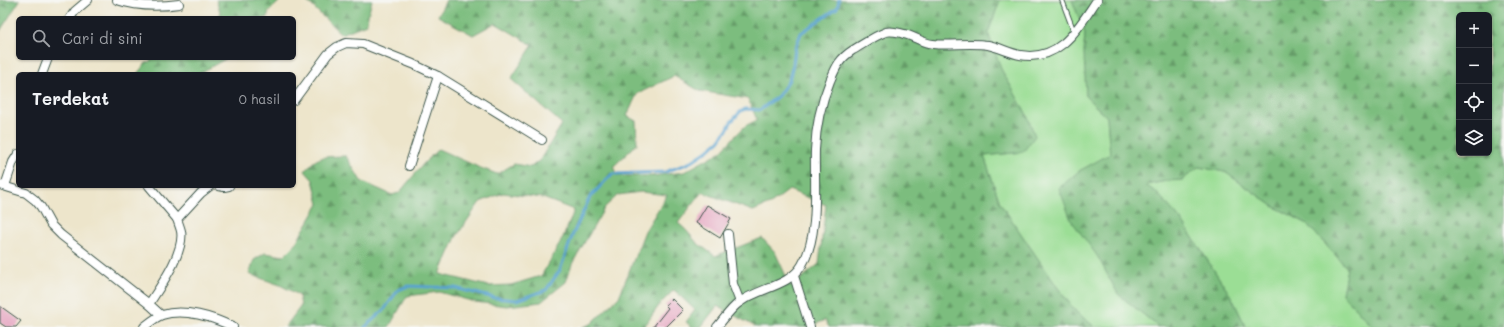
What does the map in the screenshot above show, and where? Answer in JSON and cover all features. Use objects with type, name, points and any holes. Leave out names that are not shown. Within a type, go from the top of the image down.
[{"type":"street","points":[[71,16],[88,0]]},
{"type":"street","points":[[117,0],[140,6],[158,7],[179,4]]},
{"type":"street","points":[[717,327],[740,302],[794,276],[802,265],[809,250],[815,197],[815,148],[819,112],[826,91],[840,61],[852,51],[881,34],[888,32],[904,34],[920,41],[933,44],[971,43],[989,45],[1026,56],[1042,56],[1058,48],[1074,33],[1097,0]]},
{"type":"street","points":[[296,97],[328,54],[337,46],[346,43],[363,44],[374,47],[438,76],[542,140]]},
{"type":"street","points":[[43,72],[47,60]]},
{"type":"street","points":[[409,166],[438,76]]},
{"type":"street","points":[[16,157],[2,185],[26,193],[35,200],[41,207],[51,225],[61,235],[161,315]]},
{"type":"street","points":[[149,304],[166,278],[176,257],[181,241],[181,231],[177,219],[150,188]]},
{"type":"street","points":[[177,219],[207,188]]},
{"type":"street","points":[[728,234],[733,284],[740,302]]},
{"type":"street","points":[[794,276],[810,327]]},
{"type":"street","points":[[144,327],[161,315],[187,313],[205,317],[233,327]]},
{"type":"lane","points":[[1062,0],[1074,33]]},
{"type":"green space","points":[[0,0],[20,0],[0,31]]},
{"type":"green space","points":[[216,0],[281,0],[269,11],[268,16],[218,16],[221,14]]},
{"type":"green space","points":[[304,0],[372,0],[366,24],[341,34]]},
{"type":"green space","points":[[446,0],[1000,0],[988,33],[1001,69],[1027,115],[1035,136],[1023,152],[984,156],[1000,203],[1076,312],[1095,327],[829,327],[825,320],[809,327],[756,327],[717,306],[701,327],[692,327],[686,322],[695,310],[674,290],[660,304],[644,327],[582,327],[591,324],[619,297],[645,231],[667,195],[641,192],[618,195],[605,207],[572,264],[566,282],[541,302],[507,306],[475,302],[439,292],[407,296],[389,327],[285,327],[301,306],[299,295],[280,285],[249,274],[254,260],[265,253],[284,256],[294,246],[319,204],[313,180],[305,171],[318,159],[346,156],[361,181],[392,195],[399,193],[438,149],[497,174],[514,164],[531,167],[540,160],[562,124],[511,79],[533,45],[495,23],[473,35],[438,16]],"holes":[[[674,76],[700,91],[748,99],[757,120],[745,126],[720,152],[684,172],[652,176],[618,176],[614,166],[637,144],[636,121],[627,116],[637,94]],[[789,190],[826,205],[819,264],[791,287],[775,252],[762,238],[715,256],[697,243],[678,223],[702,192],[753,211],[772,203]],[[503,193],[543,198],[574,210],[559,244],[541,276],[511,285],[488,286],[440,274],[456,237],[480,202]]]},
{"type":"green space","points":[[1000,0],[1072,0],[1085,33],[1086,97],[1107,117],[1110,155],[1079,171],[1098,257],[1118,294],[1159,327],[1095,327],[1076,312],[1000,203],[984,156],[1023,152],[1027,115],[1001,69],[988,33]]},
{"type":"green space","points":[[1072,0],[1504,0],[1504,327],[1373,327],[1342,294],[1347,268],[1306,223],[1273,206],[1225,172],[1199,167],[1182,180],[1166,181],[1146,185],[1158,194],[1182,221],[1232,298],[1246,327],[1159,327],[1118,294],[1098,257],[1071,220],[1059,188],[1079,171],[1110,154],[1107,117],[1086,97],[1084,53],[1085,33]]},
{"type":"green space","points":[[152,60],[223,60],[202,72],[139,72],[145,64]]},
{"type":"green space","points":[[1199,167],[1225,172],[1273,206],[1306,223],[1347,268],[1342,294],[1373,327],[1246,327],[1232,298],[1182,221],[1146,185],[1166,181],[1182,180]]},
{"type":"building","points":[[707,205],[731,219],[720,238],[696,223]]},
{"type":"building","points":[[672,299],[683,310],[666,327],[653,327],[668,308],[665,305]]},
{"type":"building","points":[[0,306],[21,321],[16,327],[6,327],[0,323]]},
{"type":"waterway","points":[[365,327],[384,310],[398,290],[408,286],[455,288],[495,298],[517,300],[546,290],[560,270],[573,234],[590,197],[612,174],[665,172],[689,163],[704,153],[719,141],[731,122],[740,112],[745,109],[760,110],[778,96],[789,80],[795,49],[801,33],[837,8],[839,0]]}]
